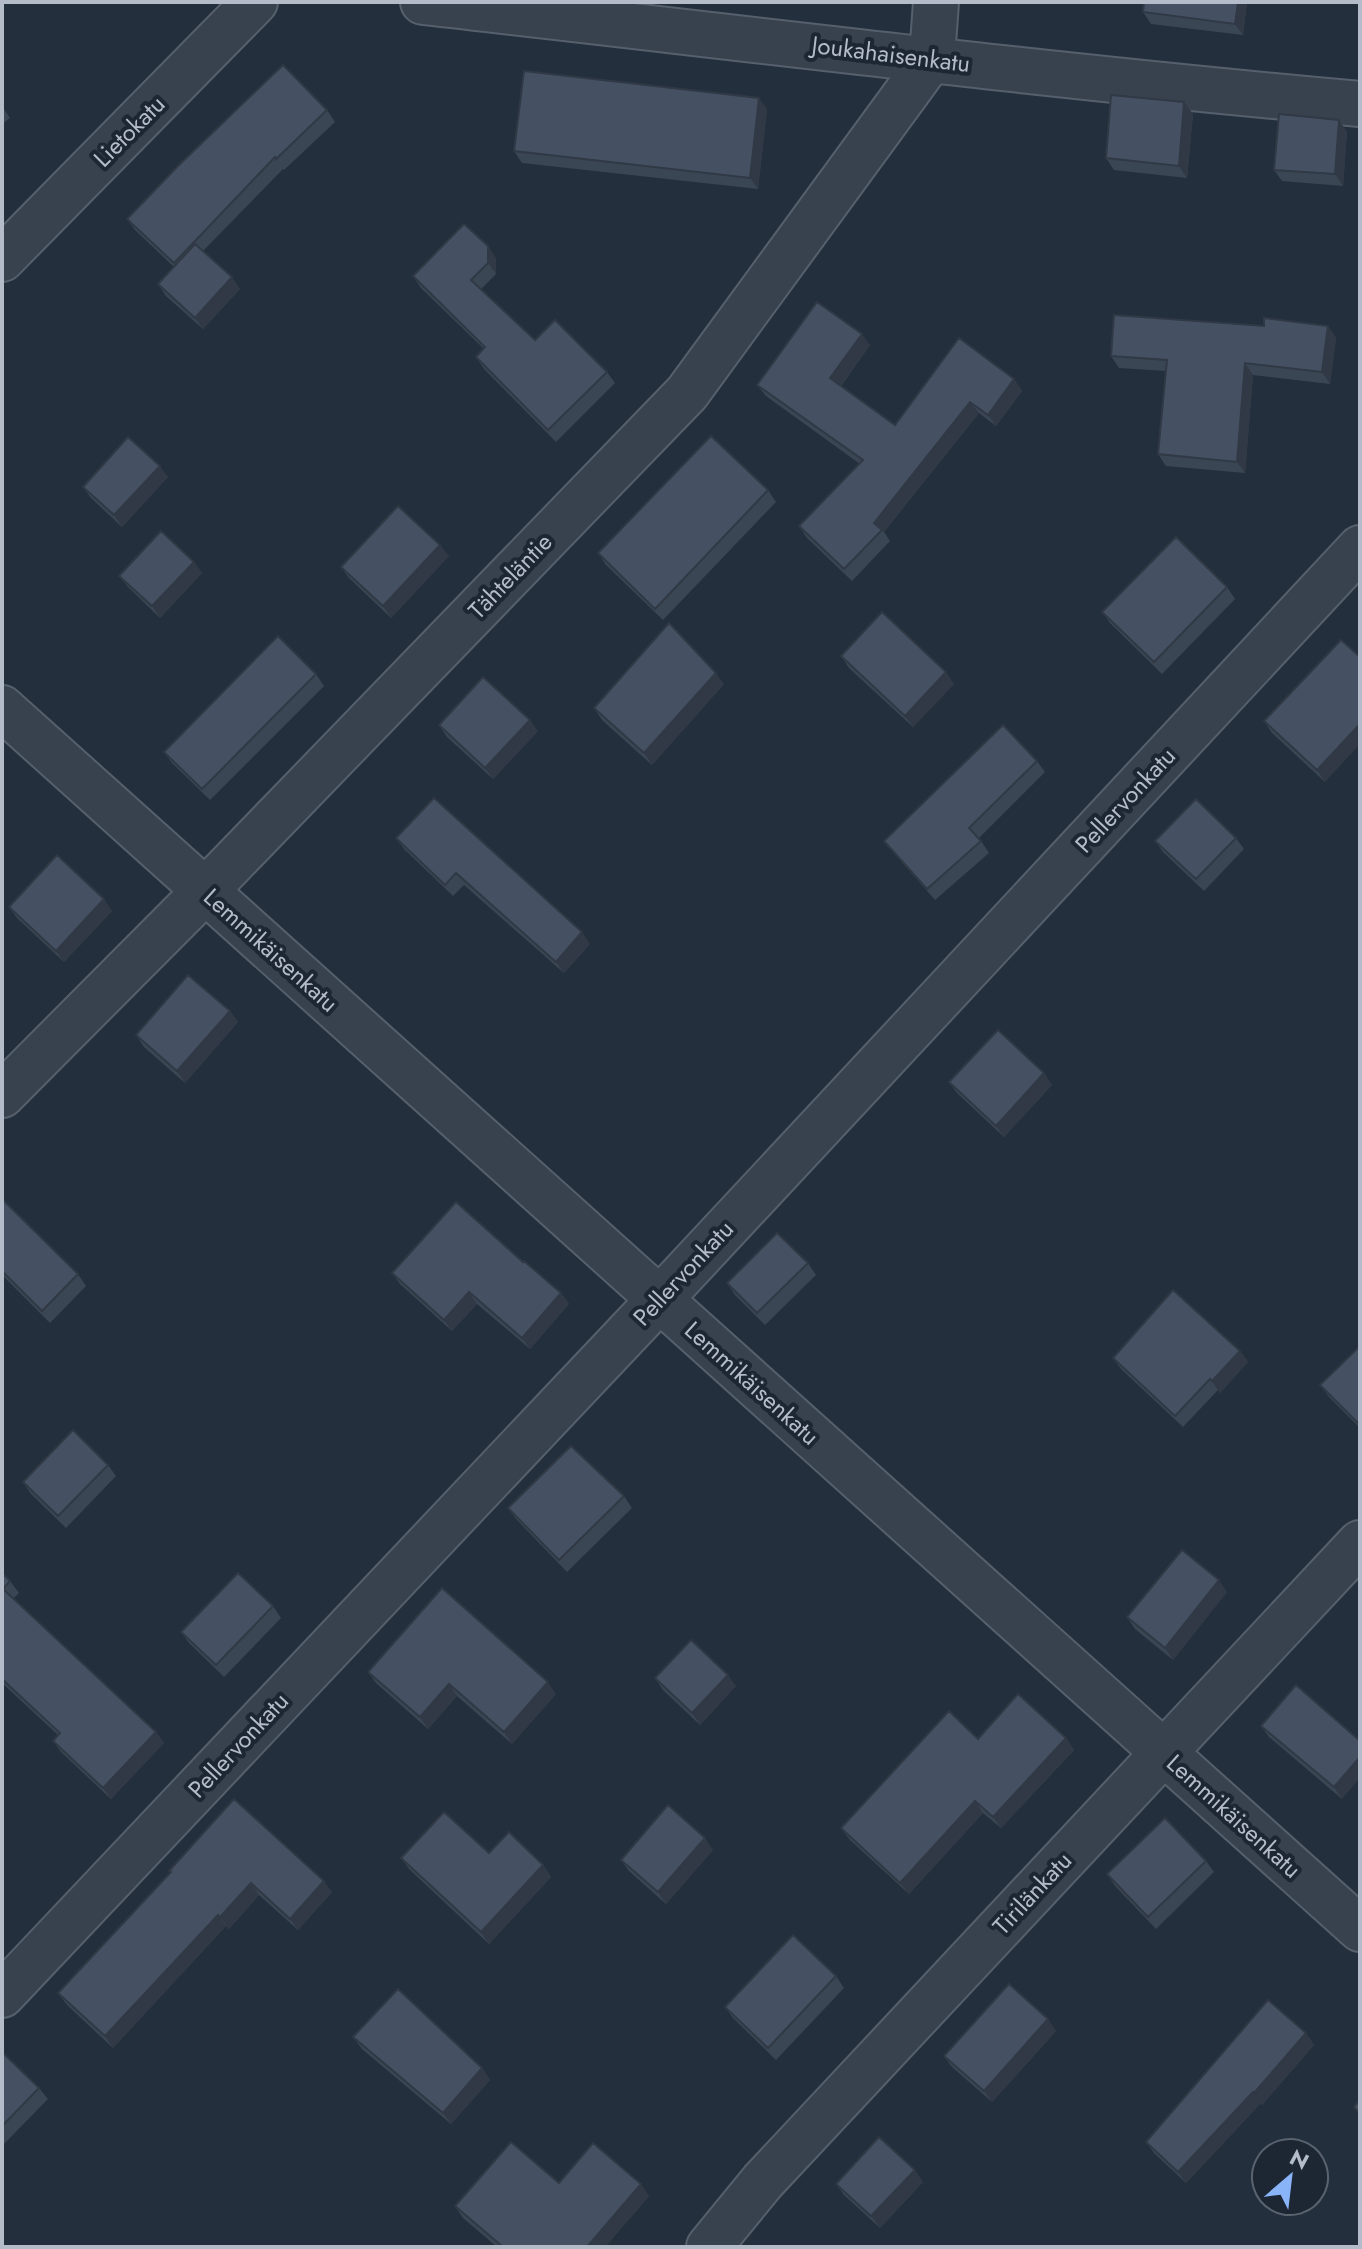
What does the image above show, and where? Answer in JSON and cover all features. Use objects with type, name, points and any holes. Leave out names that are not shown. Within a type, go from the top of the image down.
[{"type":"street","name":"Lietokatu","points":[[2,259],[255,2]]},
{"type":"street","name":"Joukahaisenkatu","points":[[423,2],[932,58],[1108,81],[1360,104]]},
{"type":"street","points":[[932,58],[936,2]]},
{"type":"street","name":"Tähteläntie","points":[[2,1095],[205,891],[687,393],[932,58]]},
{"type":"street","name":"Pellervonkatu","points":[[2,1995],[659,1300],[1360,548]]},
{"type":"street","name":"Lemmikäisenkatu","points":[[2,708],[1360,1929]]},
{"type":"street","name":"Tirilänkatu","points":[[709,2247],[763,2181],[1360,1543]]},
{"type":"building","points":[[1144,2],[1238,2],[1235,24],[1143,12]]},
{"type":"building","points":[[283,65],[327,110],[275,157],[174,263],[127,219]]},
{"type":"building","points":[[524,71],[759,98],[750,178],[514,151]]},
{"type":"building","points":[[1111,95],[1184,102],[1179,166],[1106,158]]},
{"type":"building","points":[[1279,114],[1339,120],[1335,174],[1274,170]]},
{"type":"building","points":[[464,224],[488,246],[488,263],[471,280],[535,340],[555,320],[607,372],[548,430],[476,357],[485,347],[413,276]]},
{"type":"building","points":[[195,244],[232,277],[195,318],[158,284]]},
{"type":"building","points":[[817,302],[862,334],[830,378],[895,425],[959,338],[1014,379],[988,415],[970,402],[874,523],[882,530],[844,569],[799,526],[863,460],[757,385]]},
{"type":"building","points":[[1114,315],[1264,326],[1264,318],[1328,326],[1322,372],[1245,363],[1237,462],[1158,454],[1167,360],[1111,356]]},
{"type":"building","points":[[711,436],[768,490],[655,609],[598,553]]},
{"type":"building","points":[[128,437],[160,466],[114,515],[83,487]]},
{"type":"building","points":[[398,506],[440,545],[383,606],[341,567]]},
{"type":"building","points":[[161,531],[194,562],[152,606],[119,576]]},
{"type":"building","points":[[1176,537],[1227,587],[1154,662],[1102,612]]},
{"type":"building","points":[[882,612],[946,672],[905,716],[841,656]]},
{"type":"building","points":[[669,623],[716,673],[644,753],[594,708]]},
{"type":"building","points":[[278,636],[316,674],[202,789],[164,752]]},
{"type":"building","points":[[1341,640],[1360,657],[1360,724],[1317,770],[1264,721]]},
{"type":"building","points":[[483,677],[530,720],[485,768],[439,725]]},
{"type":"building","points":[[1003,725],[1037,761],[969,828],[981,841],[927,889],[884,841]]},
{"type":"building","points":[[434,798],[582,932],[556,962],[456,873],[445,885],[396,838]]},
{"type":"building","points":[[1196,799],[1236,838],[1196,879],[1155,841]]},
{"type":"building","points":[[57,855],[104,899],[56,951],[9,907]]},
{"type":"building","points":[[188,975],[230,1011],[177,1071],[136,1035]]},
{"type":"building","points":[[998,1030],[1044,1073],[996,1126],[949,1082]]},
{"type":"building","points":[[2,1199],[78,1274],[42,1311],[2,1271]]},
{"type":"building","points":[[456,1202],[561,1293],[522,1338],[469,1292],[444,1320],[392,1273]]},
{"type":"building","points":[[777,1233],[808,1263],[757,1313],[727,1283]]},
{"type":"building","points":[[1173,1290],[1240,1351],[1175,1416],[1113,1358]]},
{"type":"building","points":[[1360,1346],[1360,1425],[1320,1385]]},
{"type":"building","points":[[73,1430],[108,1465],[58,1516],[23,1482]]},
{"type":"building","points":[[571,1446],[624,1496],[559,1560],[508,1508]]},
{"type":"building","points":[[1182,1550],[1219,1580],[1165,1648],[1127,1617]]},
{"type":"building","points":[[2,1573],[10,1581],[3,1589],[156,1732],[103,1788],[53,1741],[60,1733],[2,1679]]},
{"type":"building","points":[[238,1573],[273,1606],[216,1665],[181,1632]]},
{"type":"building","points":[[442,1588],[548,1682],[504,1732],[449,1684],[420,1717],[368,1672]]},
{"type":"building","points":[[691,1640],[728,1675],[692,1713],[655,1678]]},
{"type":"building","points":[[1296,1685],[1360,1741],[1360,1757],[1334,1787],[1261,1726]]},
{"type":"building","points":[[1018,1694],[1066,1738],[993,1817],[975,1801],[900,1883],[841,1828],[949,1711],[978,1739]]},
{"type":"building","points":[[234,1799],[324,1881],[290,1919],[251,1883],[105,2036],[58,1993]]},
{"type":"building","points":[[668,1805],[705,1838],[658,1892],[621,1860]]},
{"type":"building","points":[[444,1812],[489,1853],[509,1832],[543,1865],[481,1932],[401,1858]]},
{"type":"building","points":[[1165,1818],[1206,1861],[1148,1917],[1107,1874]]},
{"type":"building","points":[[793,1935],[836,1976],[768,2048],[725,2007]]},
{"type":"building","points":[[1009,1984],[1048,2019],[984,2091],[944,2056]]},
{"type":"building","points":[[398,1989],[482,2068],[443,2113],[353,2037]]},
{"type":"building","points":[[1268,2000],[1306,2033],[1178,2172],[1146,2142]]},
{"type":"building","points":[[2,2052],[39,2088],[2,2126]]},
{"type":"building","points":[[879,2137],[915,2170],[871,2216],[836,2184]]},
{"type":"building","points":[[511,2142],[559,2183],[593,2143],[641,2184],[587,2247],[503,2247],[455,2206]]}]
